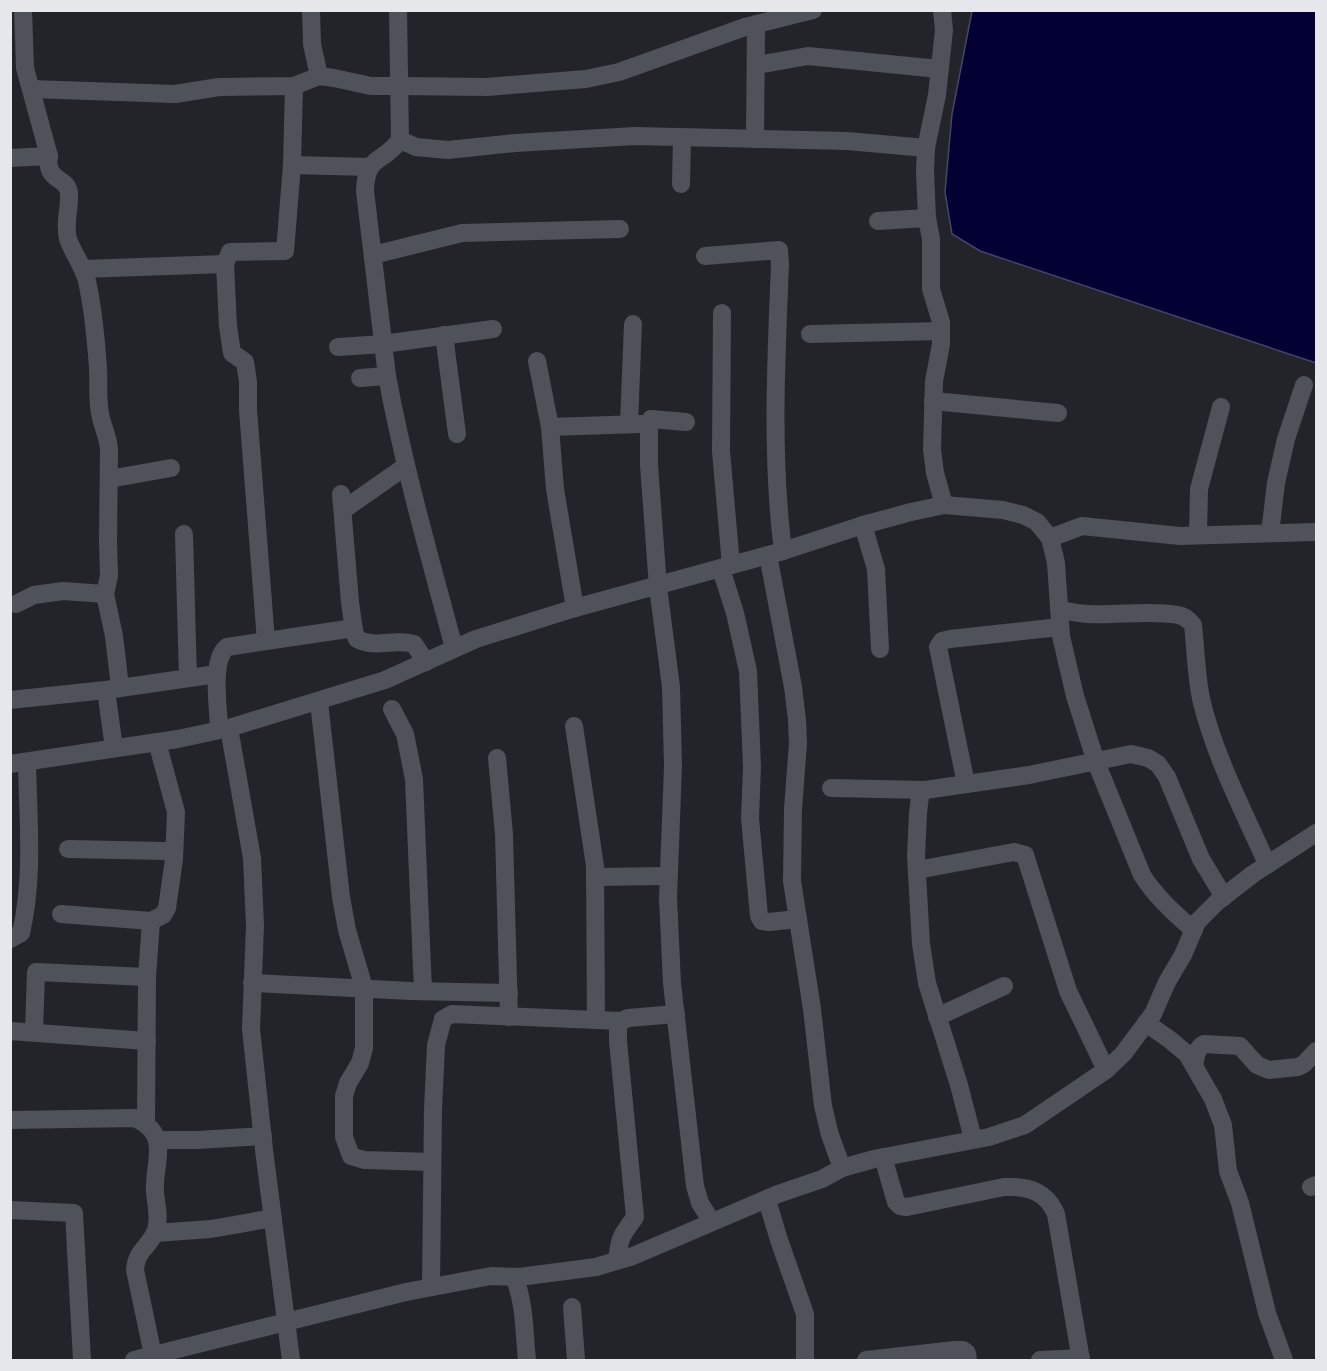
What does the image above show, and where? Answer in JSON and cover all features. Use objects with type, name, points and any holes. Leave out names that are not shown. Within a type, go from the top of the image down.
[{"type":"street","points":[[23,10],[18,68],[31,89],[49,156],[48,164],[51,175],[69,190],[67,214],[69,240],[83,269],[91,303],[100,414],[108,437],[109,576],[105,594],[114,636],[114,748]]},
{"type":"street","points":[[311,10],[312,44],[319,76]]},
{"type":"street","points":[[398,10],[400,140],[394,148],[369,167],[365,191],[387,376],[406,466],[454,648]]},
{"type":"street","points":[[31,89],[176,94],[219,87],[294,86],[319,76],[371,86],[487,87],[542,84],[602,77],[708,39],[813,10]]},
{"type":"street","points":[[942,10],[944,30],[936,95],[926,148],[931,289],[941,322],[933,401],[932,449],[935,472],[944,505]]},
{"type":"street","points":[[755,139],[756,24]]},
{"type":"street","points":[[757,65],[808,56],[939,69]]},
{"type":"street","points":[[266,641],[248,410],[248,382],[244,362],[232,353],[228,326],[225,264],[230,252],[285,250],[292,165],[294,86]]},
{"type":"street","points":[[400,140],[416,147],[448,150],[635,136],[847,141],[926,148]]},
{"type":"street","points":[[681,184],[682,138]]},
{"type":"street","points":[[10,158],[49,156]]},
{"type":"street","points":[[292,165],[369,167]]},
{"type":"street","points":[[878,221],[927,218]]},
{"type":"street","points":[[373,255],[462,233],[620,229]]},
{"type":"street","points":[[705,256],[779,250],[775,365],[775,553],[797,720],[792,880],[824,1106],[830,1135],[842,1168]]},
{"type":"street","points":[[83,269],[225,264]]},
{"type":"street","points":[[722,313],[721,451],[726,567],[748,671],[752,767],[750,818],[759,916],[762,921],[770,922],[798,919]]},
{"type":"street","points":[[629,424],[633,324]]},
{"type":"street","points":[[339,347],[383,344],[494,329]]},
{"type":"street","points":[[810,334],[941,331]]},
{"type":"street","points":[[444,335],[457,434]]},
{"type":"street","points":[[537,361],[550,427],[555,489],[575,608]]},
{"type":"street","points":[[360,378],[387,376]]},
{"type":"street","points":[[1270,533],[1276,483],[1286,439],[1304,385]]},
{"type":"street","points":[[933,401],[1058,413]]},
{"type":"street","points":[[1198,534],[1199,489],[1221,408]]},
{"type":"street","points":[[686,422],[651,419],[649,465],[658,587],[671,687],[673,766],[669,876],[672,982],[695,1186],[700,1203],[712,1221]]},
{"type":"street","points":[[550,427],[649,424]]},
{"type":"street","points":[[406,466],[342,502],[354,628],[357,639],[367,644],[405,641],[414,644],[426,662]]},
{"type":"street","points":[[110,479],[171,468]]},
{"type":"street","points":[[10,939],[21,933],[27,906],[20,869],[19,763],[157,742],[224,729],[319,702],[385,680],[454,648],[575,608],[658,587],[863,525],[944,505],[1003,510],[1023,515],[1037,522],[1050,538],[1056,563],[1060,627],[1075,696],[1096,762],[1142,875],[1151,890],[1170,912],[1194,930]]},
{"type":"street","points":[[863,525],[873,551],[876,569],[880,649]]},
{"type":"street","points":[[1050,538],[1082,526],[1161,535],[1317,532]]},
{"type":"street","points":[[184,534],[188,678]]},
{"type":"street","points":[[16,604],[34,595],[63,591],[105,594]]},
{"type":"street","points":[[1059,609],[1086,615],[1179,615],[1188,619],[1193,625],[1201,699],[1206,717],[1226,770],[1268,864]]},
{"type":"street","points":[[966,784],[938,647],[942,641],[950,639],[1060,627]]},
{"type":"street","points":[[291,1360],[262,1136],[251,1029],[255,927],[252,858],[224,729],[217,674],[219,656],[227,647],[354,628]]},
{"type":"street","points":[[10,700],[217,674]]},
{"type":"street","points":[[319,702],[346,930],[364,988],[364,1048],[360,1064],[348,1083],[344,1096],[344,1137],[351,1156],[364,1160],[432,1162]]},
{"type":"street","points":[[392,709],[405,734],[414,778],[423,991]]},
{"type":"street","points":[[574,726],[595,877],[596,1020]]},
{"type":"street","points":[[60,914],[151,921],[164,915],[174,859],[176,812],[157,742]]},
{"type":"street","points":[[831,788],[925,790],[1029,775],[1131,754],[1148,758],[1158,765],[1175,795],[1202,859],[1224,897]]},
{"type":"street","points":[[497,758],[504,834],[509,1017]]},
{"type":"street","points":[[925,790],[920,796],[918,813],[917,870],[921,944],[936,1017],[959,1084],[973,1139]]},
{"type":"street","points":[[134,1360],[153,1355],[180,1354],[286,1323],[431,1287],[491,1276],[514,1277],[596,1267],[617,1261],[712,1221],[769,1207],[842,1168],[883,1157],[1001,1134],[1025,1125],[1106,1071],[1123,1054],[1146,1023],[1183,955],[1197,922],[1224,897],[1268,864],[1317,833]]},
{"type":"street","points":[[68,849],[166,851],[172,854],[174,859]]},
{"type":"street","points":[[917,870],[1014,852],[1024,855],[1068,991],[1106,1071]]},
{"type":"street","points":[[595,877],[669,876]]},
{"type":"street","points":[[146,1124],[147,977],[151,921]]},
{"type":"street","points":[[34,1032],[36,972],[147,977]]},
{"type":"street","points":[[252,982],[508,993]]},
{"type":"street","points":[[936,1017],[1004,986]]},
{"type":"street","points":[[431,1287],[436,1045],[443,1019],[452,1014],[621,1021],[628,1018],[676,1014]]},
{"type":"street","points":[[617,1261],[619,1241],[623,1231],[635,1217],[618,1041],[618,1028],[621,1021]]},
{"type":"street","points":[[1146,1023],[1187,1054],[1213,1099],[1222,1125],[1228,1171],[1240,1203],[1267,1313],[1284,1360]]},
{"type":"street","points":[[10,1031],[147,1041]]},
{"type":"street","points":[[1194,1065],[1197,1052],[1204,1044],[1240,1046],[1257,1065],[1269,1070],[1304,1064],[1317,1051]]},
{"type":"street","points":[[10,1120],[135,1118],[146,1124],[157,1140],[158,1163],[155,1192],[158,1210],[155,1233],[139,1253],[135,1270],[153,1355]]},
{"type":"street","points":[[157,1140],[262,1136]]},
{"type":"street","points":[[883,1157],[896,1202],[900,1206],[907,1207],[1004,1186],[1035,1190],[1045,1196],[1056,1214],[1081,1359],[1040,1360]]},
{"type":"street","points":[[769,1207],[806,1314],[805,1360]]},
{"type":"street","points":[[10,1210],[74,1213],[82,1360]]},
{"type":"street","points":[[155,1233],[211,1229],[273,1218]]},
{"type":"street","points":[[514,1277],[518,1286],[523,1315],[527,1360]]},
{"type":"street","points":[[572,1307],[576,1360]]},
{"type":"street","points":[[866,1360],[895,1359],[963,1350],[967,1353],[968,1360]]},
{"type":"shaded area","points":[[972,11],[1316,11],[1316,363],[980,251],[952,234],[945,192],[952,114]]}]
